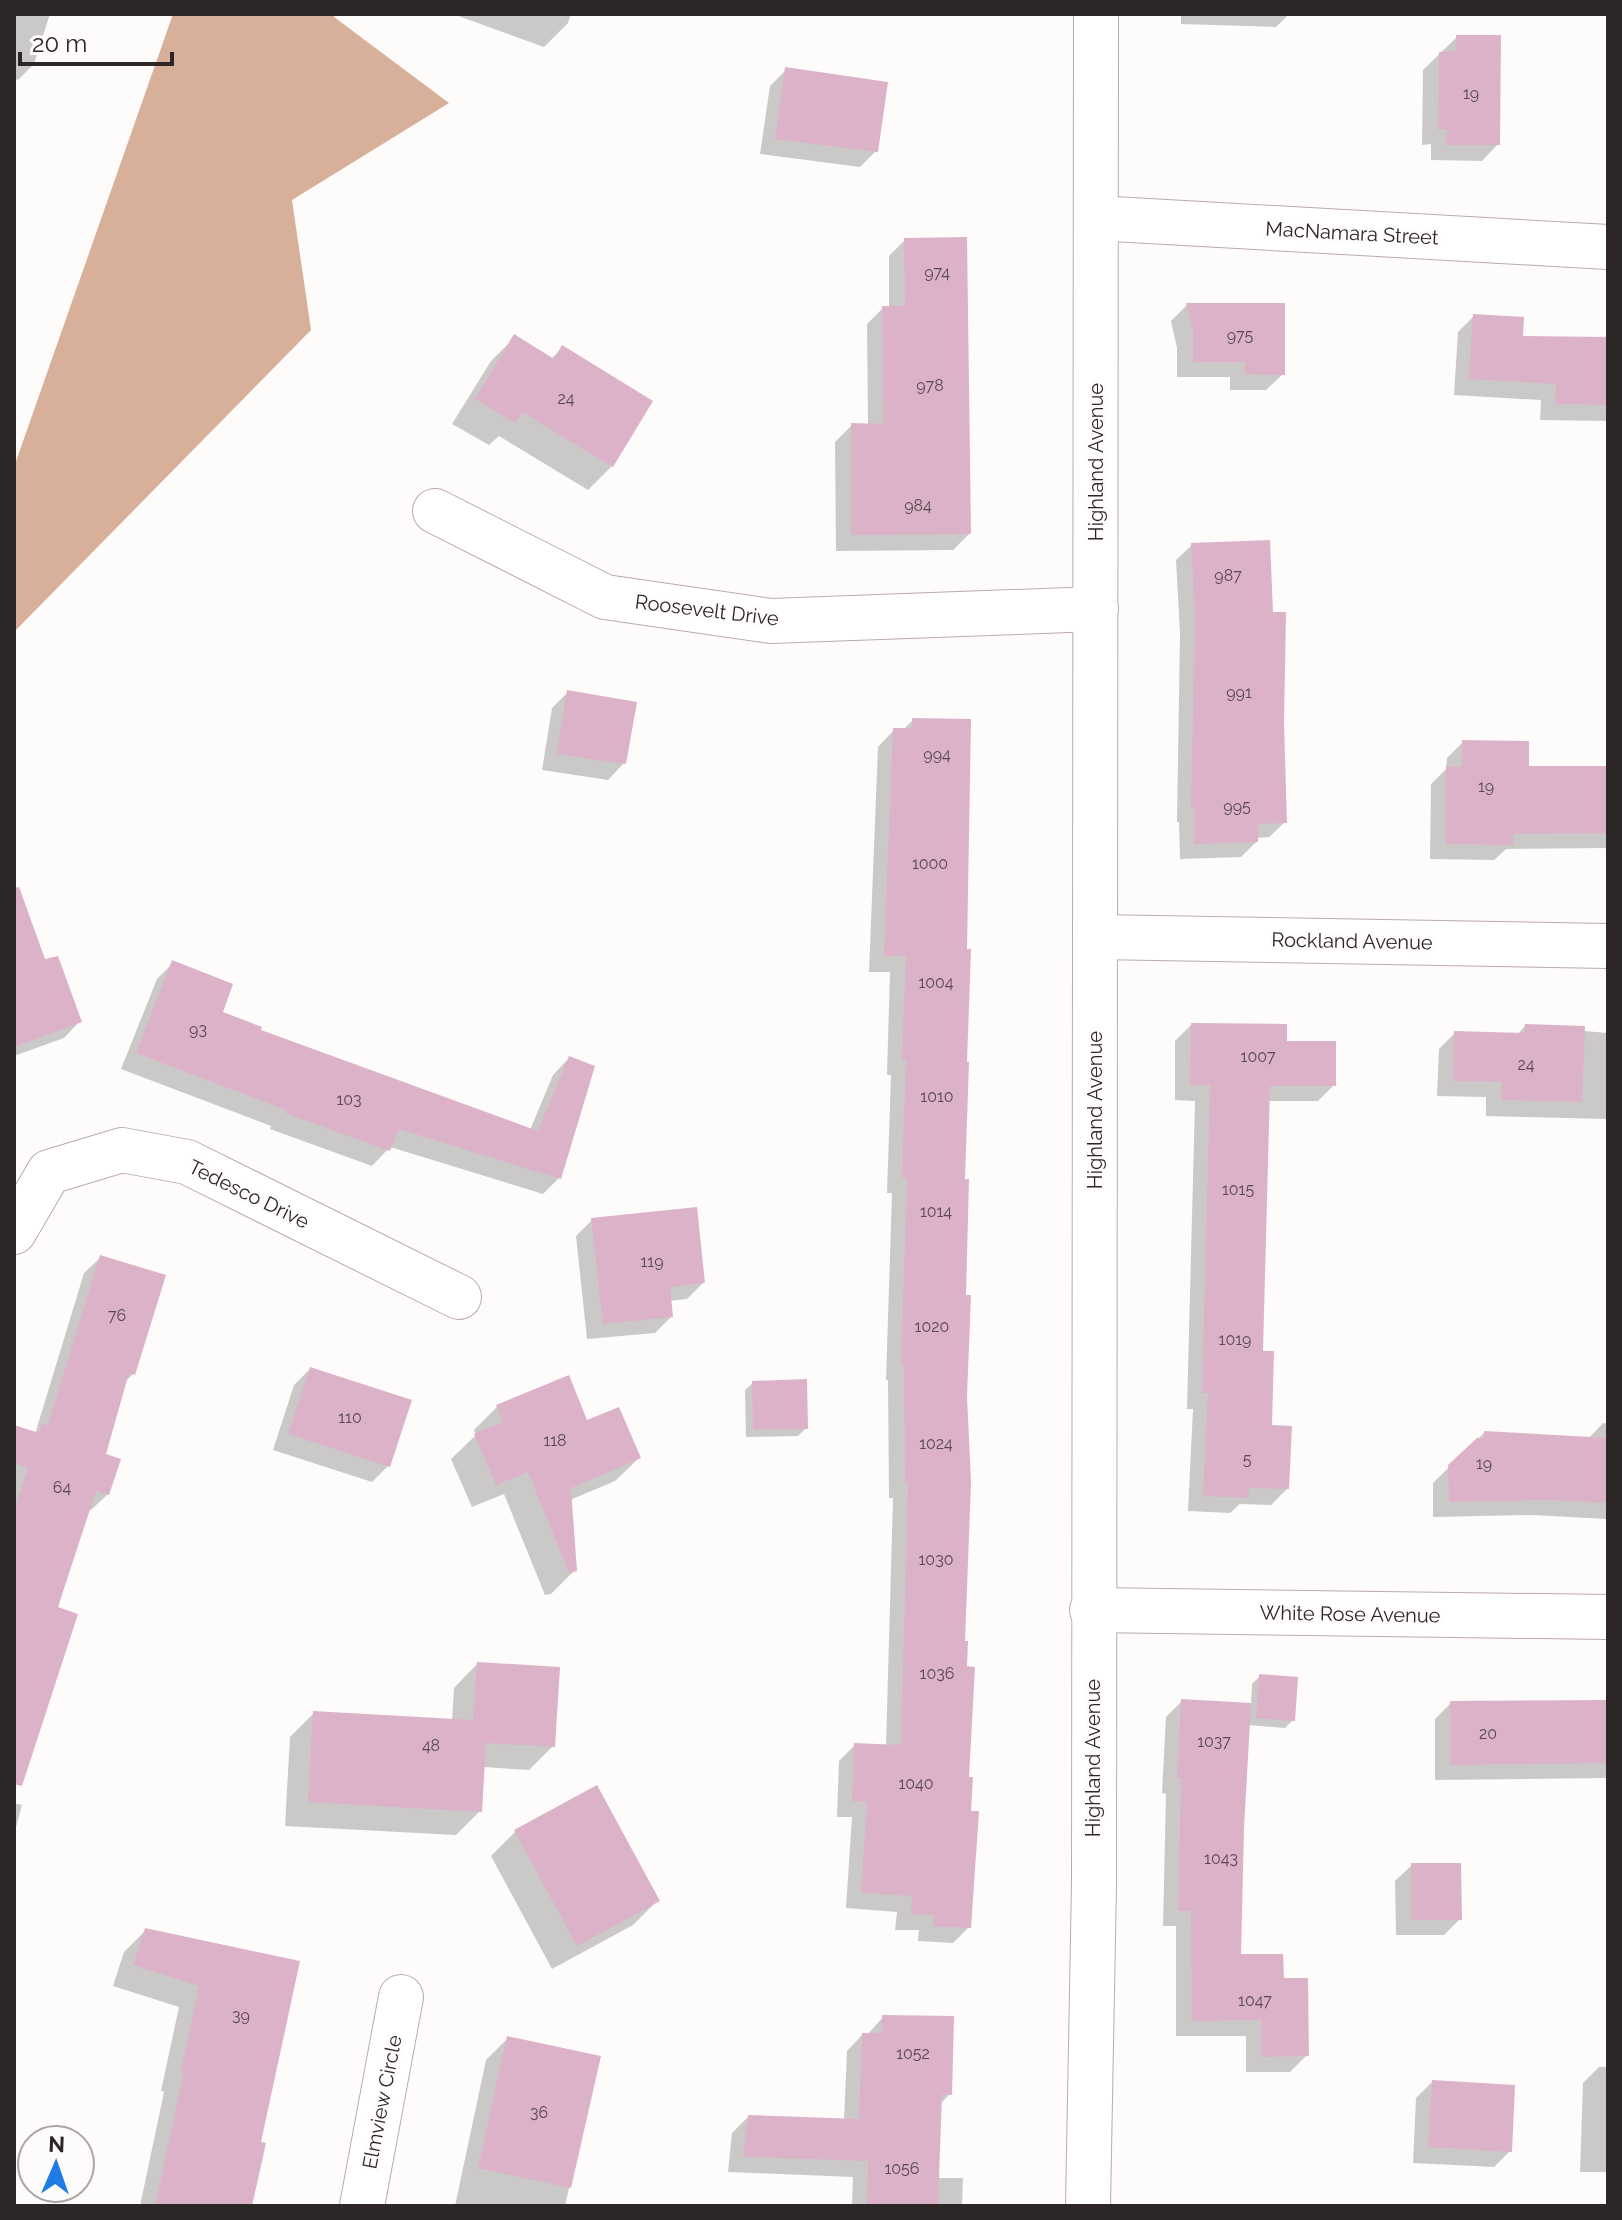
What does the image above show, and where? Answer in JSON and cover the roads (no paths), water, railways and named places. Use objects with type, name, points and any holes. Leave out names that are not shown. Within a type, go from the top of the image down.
[{"type":"street","name":"Highland Avenue","points":[[1088,2206],[1094,1883],[1096,14]]},
{"type":"street","name":"MacNamara Street","points":[[1096,218],[1608,247]]},
{"type":"street","name":"Roosevelt Drive","points":[[435,511],[605,597],[771,621],[1096,609]]},
{"type":"street","name":"Rockland Avenue","points":[[1096,937],[1608,946]]},
{"type":"street","name":"Tedesco Drive","points":[[14,1232],[49,1172],[122,1150],[187,1162],[459,1297]]},
{"type":"street","name":"White Rose Avenue","points":[[1092,1610],[1608,1617]]},
{"type":"street","name":"Elmview Circle","points":[[362,2206],[401,1997]]}]
